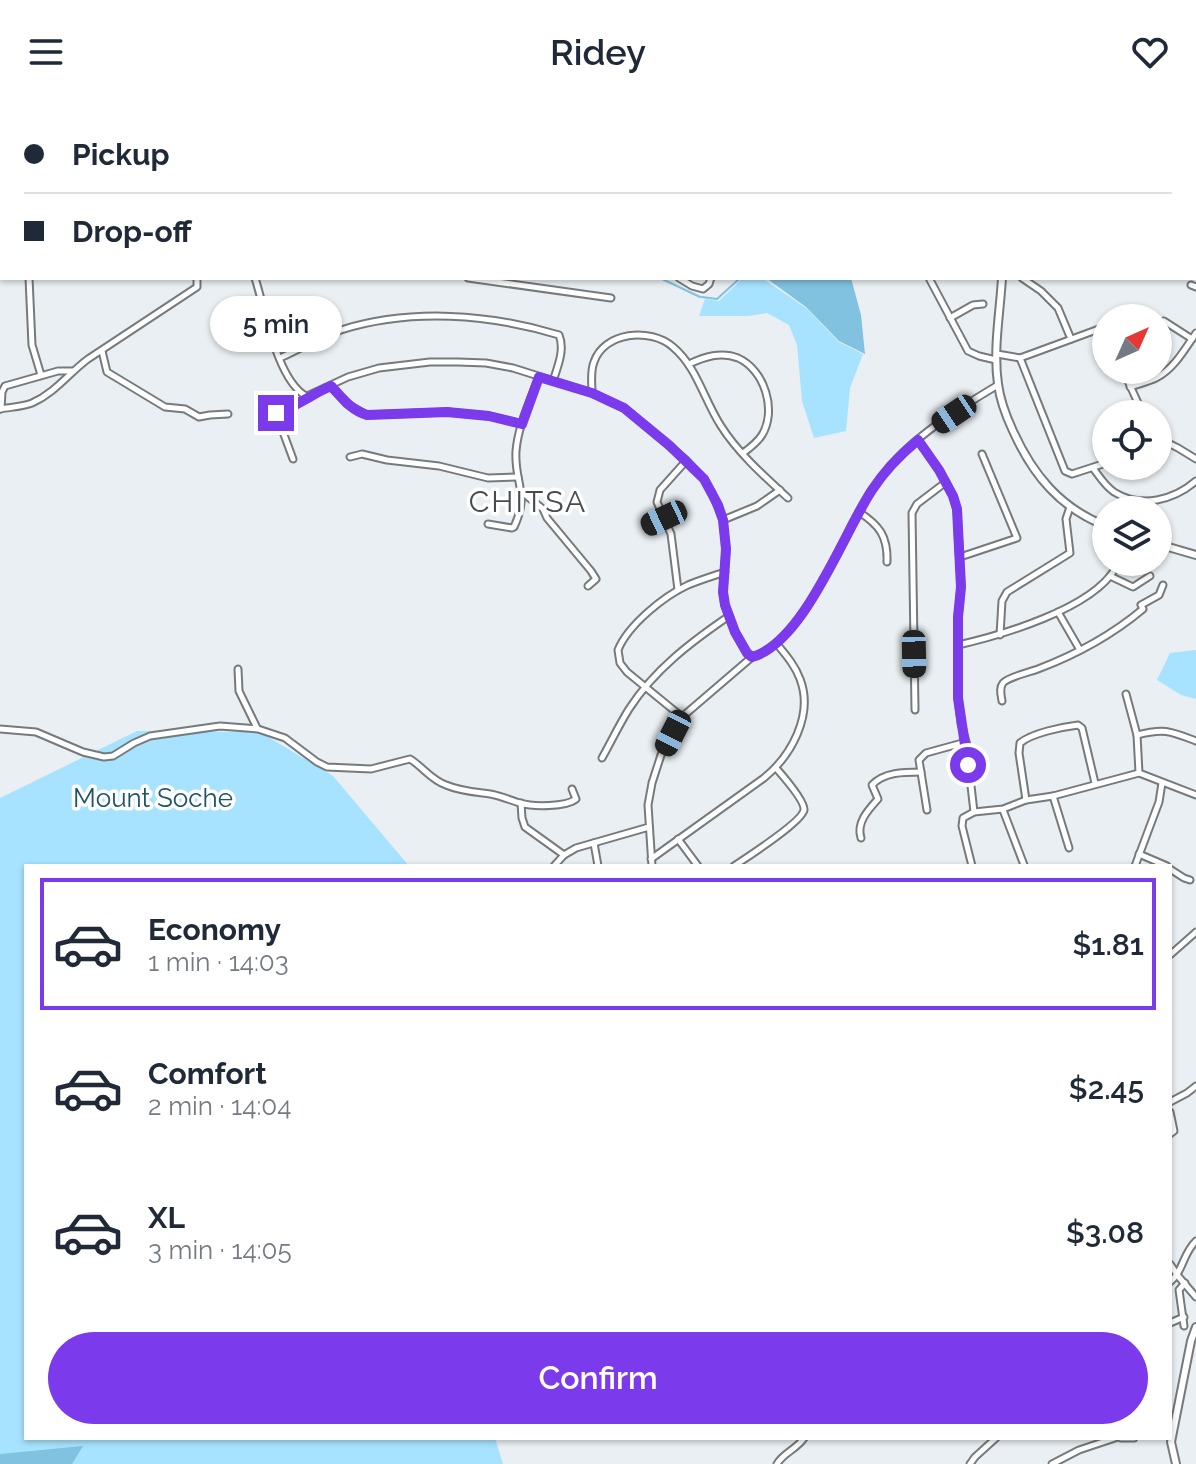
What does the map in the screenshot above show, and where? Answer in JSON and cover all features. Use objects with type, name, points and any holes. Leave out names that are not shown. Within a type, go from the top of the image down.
[{"type":"main road","points":[[1002,280],[996,357],[998,385],[1005,412],[1022,451],[1047,487],[1092,521]]},
{"type":"main road","points":[[1172,548],[1196,555]]},
{"type":"main road","points":[[1172,1424],[1196,1327]]},
{"type":"main road","points":[[1171,1440],[1176,1464]]},
{"type":"street","points":[[29,280],[32,345],[41,375]]},
{"type":"street","points":[[72,371],[41,375],[4,387],[1,409],[35,402],[51,392],[72,371],[197,287],[197,280]]},
{"type":"street","points":[[256,280],[280,358],[292,383],[307,396]]},
{"type":"street","points":[[482,280],[611,298]]},
{"type":"street","points":[[682,280],[703,289],[710,280]]},
{"type":"street","points":[[931,280],[968,351],[979,356],[1020,358],[1092,332]]},
{"type":"street","points":[[1025,280],[1055,304],[1071,339]]},
{"type":"street","points":[[950,318],[973,305],[983,304]]},
{"type":"street","points":[[280,358],[358,325],[428,315],[463,317],[498,321],[559,335],[562,343],[553,381]]},
{"type":"street","points":[[1130,387],[1157,378],[1166,371],[1194,336],[1172,325]]},
{"type":"street","points":[[592,393],[594,360],[604,347],[624,336],[648,336],[670,344],[689,364],[722,428],[788,498]]},
{"type":"street","points":[[102,351],[107,372],[165,407],[185,409],[199,417],[228,414]]},
{"type":"street","points":[[689,364],[708,356],[729,356],[747,364],[755,373],[768,400],[769,416],[761,436],[743,453]]},
{"type":"street","points":[[1020,358],[1065,471],[1072,474],[1092,468]]},
{"type":"street","points":[[259,412],[276,413],[293,407],[307,396],[364,372],[430,362],[486,363],[513,368],[592,393],[624,408],[686,460],[704,479],[718,505],[726,549],[723,592],[729,616],[747,653],[752,657]]},
{"type":"street","points":[[488,524],[514,527],[519,515],[522,492],[516,450],[539,377]]},
{"type":"street","points":[[1129,384],[1136,400]]},
{"type":"street","points":[[651,862],[648,805],[652,783],[661,755],[682,717],[795,625],[830,570],[871,491],[888,468],[918,440],[998,385]]},
{"type":"street","points":[[331,386],[347,404],[367,415],[447,412],[489,416],[522,424]]},
{"type":"street","points":[[276,413],[293,459]]},
{"type":"street","points":[[918,440],[946,482],[957,509],[960,557],[958,698],[974,812]]},
{"type":"street","points":[[1172,446],[1196,459]]},
{"type":"street","points":[[350,457],[362,454],[434,465],[488,478],[518,477]]},
{"type":"street","points":[[960,557],[1017,538],[982,454]]},
{"type":"street","points":[[678,590],[671,534],[657,502],[660,490],[686,460]]},
{"type":"street","points":[[1103,480],[1113,491],[1152,501],[1180,494],[1196,481]]},
{"type":"street","points":[[915,710],[912,513],[917,504],[946,482]]},
{"type":"street","points":[[723,520],[757,506],[780,490]]},
{"type":"street","points":[[522,492],[543,509],[596,579],[588,586]]},
{"type":"street","points":[[1000,635],[1002,601],[1007,592],[1070,553],[1066,519],[1070,507]]},
{"type":"street","points":[[859,512],[877,524],[885,542],[887,562]]},
{"type":"street","points":[[646,526],[664,518]]},
{"type":"street","points":[[682,717],[645,688],[620,663],[620,645],[640,620],[678,590],[725,572]]},
{"type":"street","points":[[958,645],[1000,635],[1058,612],[1090,593],[1110,576],[1133,587],[1150,576]]},
{"type":"street","points":[[1002,701],[1001,685],[1006,679],[1048,665],[1111,633],[1143,609],[1143,603],[1159,595],[1163,585]]},
{"type":"street","points":[[1058,612],[1080,650]]},
{"type":"street","points":[[602,758],[645,688],[687,646],[729,616]]},
{"type":"street","points":[[651,862],[776,768],[794,740],[805,709],[802,682],[792,662],[776,643]]},
{"type":"street","points":[[238,669],[239,691],[258,729]]},
{"type":"street","points":[[1126,694],[1137,735],[1139,773]]},
{"type":"street","points":[[1026,800],[1018,747],[1021,741],[1075,725],[1082,728],[1095,783]]},
{"type":"street","points":[[0,729],[36,732],[83,752],[104,757],[113,756],[140,740],[165,733],[220,726],[258,729],[285,738],[327,767],[371,769],[410,759],[446,785],[521,803],[572,803],[576,799],[572,789]]},
{"type":"street","points":[[1137,735],[1167,730],[1196,741]]},
{"type":"street","points":[[927,810],[919,760],[926,753],[966,742]]},
{"type":"street","points":[[737,864],[802,815],[802,802],[776,768]]},
{"type":"street","points":[[861,838],[862,821],[878,799],[872,785],[876,780],[921,772]]},
{"type":"street","points":[[972,864],[962,826],[963,818],[974,812],[1003,809],[1026,800],[1139,773],[1196,795]]},
{"type":"street","points":[[1136,864],[1159,802],[1162,783]]},
{"type":"street","points":[[1053,796],[1069,848]]},
{"type":"street","points":[[521,803],[525,827],[564,855]]},
{"type":"street","points":[[1003,809],[1024,864]]},
{"type":"street","points":[[556,864],[576,848],[649,827]]},
{"type":"street","points":[[678,839],[697,864]]},
{"type":"street","points":[[594,843],[598,864]]},
{"type":"street","points":[[1139,854],[1161,864]]},
{"type":"street","points":[[1172,870],[1190,880]]},
{"type":"street","points":[[1172,953],[1196,932]]},
{"type":"street","points":[[1172,1101],[1196,1086]]},
{"type":"street","points":[[1172,1280],[1178,1276],[1187,1251],[1196,1241]]},
{"type":"street","points":[[1172,1267],[1196,1297]]},
{"type":"street","points":[[1184,1326],[1179,1290],[1185,1283]]},
{"type":"street","points":[[1172,1322],[1184,1317]]},
{"type":"street","points":[[777,1464],[802,1440]]},
{"type":"street","points":[[970,1464],[994,1440]]},
{"type":"street","points":[[1089,1440],[1090,1445]]},
{"type":"street","points":[[1052,1464],[1090,1445],[1110,1440]]},
{"type":"green space","points":[[765,280],[806,308],[839,342],[863,354],[850,388],[846,431],[814,438],[802,401],[797,345],[789,325],[767,313],[699,316],[705,299],[719,301],[740,281]]},
{"type":"green space","points":[[1196,650],[1196,699],[1181,695],[1157,680],[1170,653]]},
{"type":"green space","name":"Mount Soche","points":[[137,731],[260,732],[333,776],[407,864],[24,864],[24,1440],[496,1440],[503,1464],[0,1464],[0,798]]},
{"type":"shaded area","points":[[769,280],[852,280],[861,315],[865,354],[839,341],[806,307]]},
{"type":"shaded area","points":[[83,1446],[72,1464],[0,1464],[0,1454]]},
{"type":"waterway","points":[[664,280],[700,297]]},
{"type":"waterway","points":[[702,297],[717,299],[738,280]]},
{"type":"district","name":"CHITSA","points":[[528,502]]},
{"type":"route","points":[[276,413],[331,386],[347,404],[367,415],[447,412],[489,416],[522,424],[539,377],[615,403],[686,460],[712,493],[723,520],[725,605],[735,632],[752,657],[776,643],[795,625],[830,570],[871,491],[888,468],[918,440],[939,470],[957,509],[961,587],[958,698],[968,765]]}]
